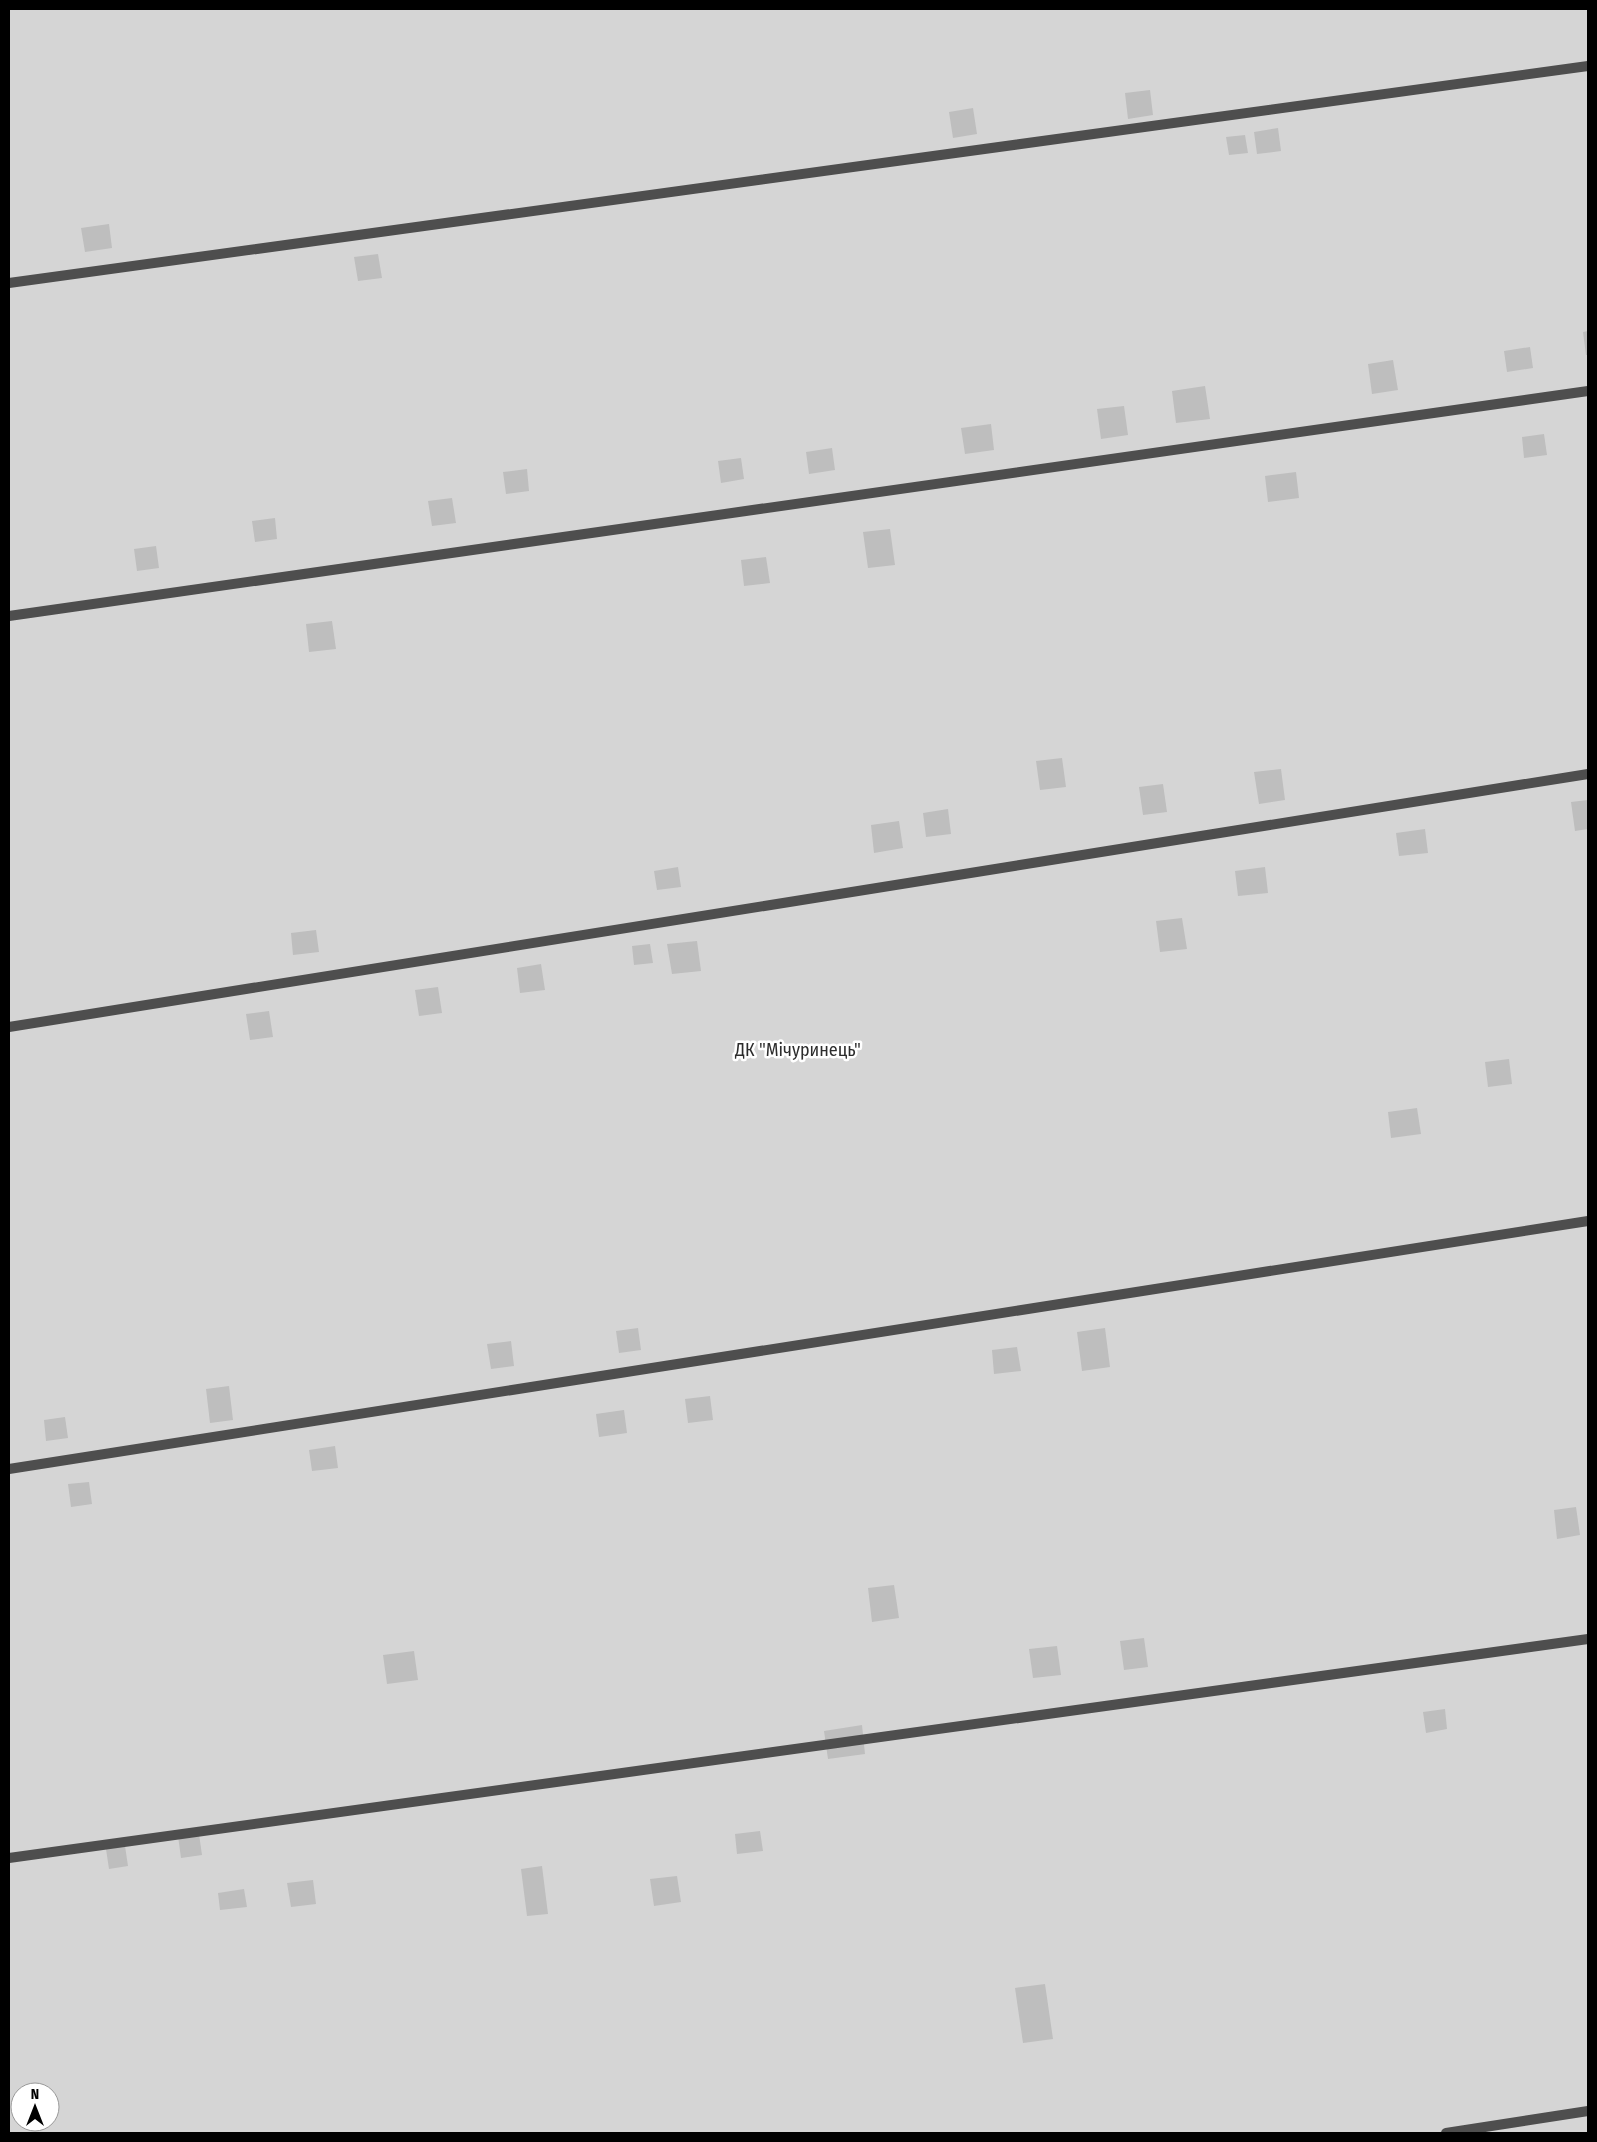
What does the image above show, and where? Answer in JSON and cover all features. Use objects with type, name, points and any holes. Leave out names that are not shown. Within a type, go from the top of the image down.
[{"type":"lane","points":[[9,283],[1588,66]]},
{"type":"lane","points":[[9,616],[1588,391]]},
{"type":"lane","points":[[9,1027],[1588,774]]},
{"type":"lane","points":[[9,1469],[1588,1220]]},
{"type":"lane","points":[[9,1858],[1588,1639]]},
{"type":"lane","points":[[1446,2133],[1588,2111]]},
{"type":"green space","name":"ДК \"Мічуринець\"","points":[[9,9],[1588,9],[1588,2133],[9,2133]]},
{"type":"building","points":[[1150,90],[1153,115],[1128,119],[1125,93]]},
{"type":"building","points":[[973,108],[977,134],[953,138],[949,112]]},
{"type":"building","points":[[1278,128],[1281,151],[1257,154],[1254,132]]},
{"type":"building","points":[[1245,135],[1248,153],[1229,155],[1226,137]]},
{"type":"building","points":[[109,224],[112,248],[85,252],[81,228]]},
{"type":"building","points":[[378,254],[382,278],[358,281],[354,257]]},
{"type":"building","points":[[1588,331],[1588,355],[1586,355],[1583,332]]},
{"type":"building","points":[[1530,347],[1533,368],[1507,372],[1504,351]]},
{"type":"building","points":[[1393,360],[1398,390],[1372,394],[1368,364]]},
{"type":"building","points":[[1205,386],[1210,419],[1176,423],[1172,391]]},
{"type":"building","points":[[1124,406],[1128,435],[1101,439],[1097,409]]},
{"type":"building","points":[[991,424],[994,450],[965,454],[961,428]]},
{"type":"building","points":[[1544,434],[1547,455],[1524,458],[1522,437]]},
{"type":"building","points":[[832,448],[835,470],[809,474],[806,452]]},
{"type":"building","points":[[741,458],[744,479],[721,483],[718,461]]},
{"type":"building","points":[[527,469],[529,491],[506,494],[503,472]]},
{"type":"building","points":[[1296,472],[1299,498],[1268,502],[1265,476]]},
{"type":"building","points":[[452,498],[456,523],[432,526],[428,501]]},
{"type":"building","points":[[275,518],[277,539],[255,542],[252,521]]},
{"type":"building","points":[[890,529],[895,565],[868,568],[863,532]]},
{"type":"building","points":[[156,546],[159,568],[137,571],[134,549]]},
{"type":"building","points":[[766,557],[770,583],[744,586],[741,560]]},
{"type":"building","points":[[332,621],[336,649],[309,652],[306,624]]},
{"type":"building","points":[[1062,758],[1066,787],[1040,790],[1036,761]]},
{"type":"building","points":[[1281,769],[1285,800],[1259,804],[1254,772]]},
{"type":"building","points":[[1163,784],[1167,812],[1143,815],[1139,787]]},
{"type":"building","points":[[1588,800],[1588,829],[1575,831],[1571,802]]},
{"type":"building","points":[[948,809],[951,834],[926,837],[923,813]]},
{"type":"building","points":[[899,821],[903,848],[874,853],[871,825]]},
{"type":"building","points":[[1425,829],[1428,853],[1399,856],[1396,833]]},
{"type":"building","points":[[678,867],[681,887],[657,890],[654,871]]},
{"type":"building","points":[[1265,867],[1268,893],[1238,896],[1235,871]]},
{"type":"building","points":[[1182,918],[1187,949],[1160,952],[1156,921]]},
{"type":"building","points":[[316,930],[319,952],[293,955],[291,933]]},
{"type":"building","points":[[697,941],[701,971],[672,974],[667,944]]},
{"type":"building","points":[[650,944],[653,963],[634,965],[632,946]]},
{"type":"building","points":[[541,964],[545,990],[520,993],[517,968]]},
{"type":"building","points":[[438,987],[442,1013],[419,1016],[415,990]]},
{"type":"building","points":[[269,1011],[273,1037],[250,1040],[246,1014]]},
{"type":"building","points":[[1509,1059],[1512,1084],[1488,1087],[1485,1062]]},
{"type":"building","points":[[1417,1108],[1421,1134],[1391,1138],[1388,1112]]},
{"type":"building","points":[[638,1328],[641,1350],[619,1353],[616,1331]]},
{"type":"building","points":[[1105,1328],[1110,1367],[1082,1371],[1077,1332]]},
{"type":"building","points":[[511,1341],[514,1366],[491,1369],[487,1344]]},
{"type":"building","points":[[1017,1347],[1021,1371],[994,1374],[992,1350]]},
{"type":"building","points":[[229,1386],[233,1420],[210,1423],[206,1389]]},
{"type":"building","points":[[710,1396],[713,1420],[688,1423],[685,1399]]},
{"type":"building","points":[[624,1410],[627,1433],[599,1437],[596,1414]]},
{"type":"building","points":[[65,1417],[68,1438],[46,1441],[44,1420]]},
{"type":"building","points":[[335,1446],[338,1468],[312,1471],[309,1450]]},
{"type":"building","points":[[89,1482],[92,1504],[71,1507],[68,1484]]},
{"type":"building","points":[[1576,1507],[1580,1535],[1557,1539],[1554,1510]]},
{"type":"building","points":[[894,1585],[899,1618],[872,1622],[868,1588]]},
{"type":"building","points":[[1144,1638],[1148,1667],[1124,1670],[1120,1641]]},
{"type":"building","points":[[1057,1646],[1061,1675],[1033,1678],[1029,1649]]},
{"type":"building","points":[[414,1651],[418,1680],[387,1684],[383,1655]]},
{"type":"building","points":[[1445,1709],[1447,1729],[1426,1733],[1423,1712]]},
{"type":"building","points":[[862,1725],[865,1754],[828,1759],[824,1731]]},
{"type":"building","points":[[760,1831],[763,1851],[737,1854],[735,1834]]},
{"type":"building","points":[[199,1834],[202,1855],[181,1858],[178,1836]]},
{"type":"building","points":[[125,1846],[128,1866],[109,1869],[106,1849]]},
{"type":"building","points":[[542,1866],[548,1914],[527,1916],[521,1869]]},
{"type":"building","points":[[677,1876],[681,1902],[654,1906],[650,1879]]},
{"type":"building","points":[[313,1880],[316,1904],[291,1907],[287,1883]]},
{"type":"building","points":[[244,1889],[247,1907],[220,1910],[218,1893]]},
{"type":"building","points":[[1045,1984],[1053,2039],[1023,2043],[1015,1988]]}]
